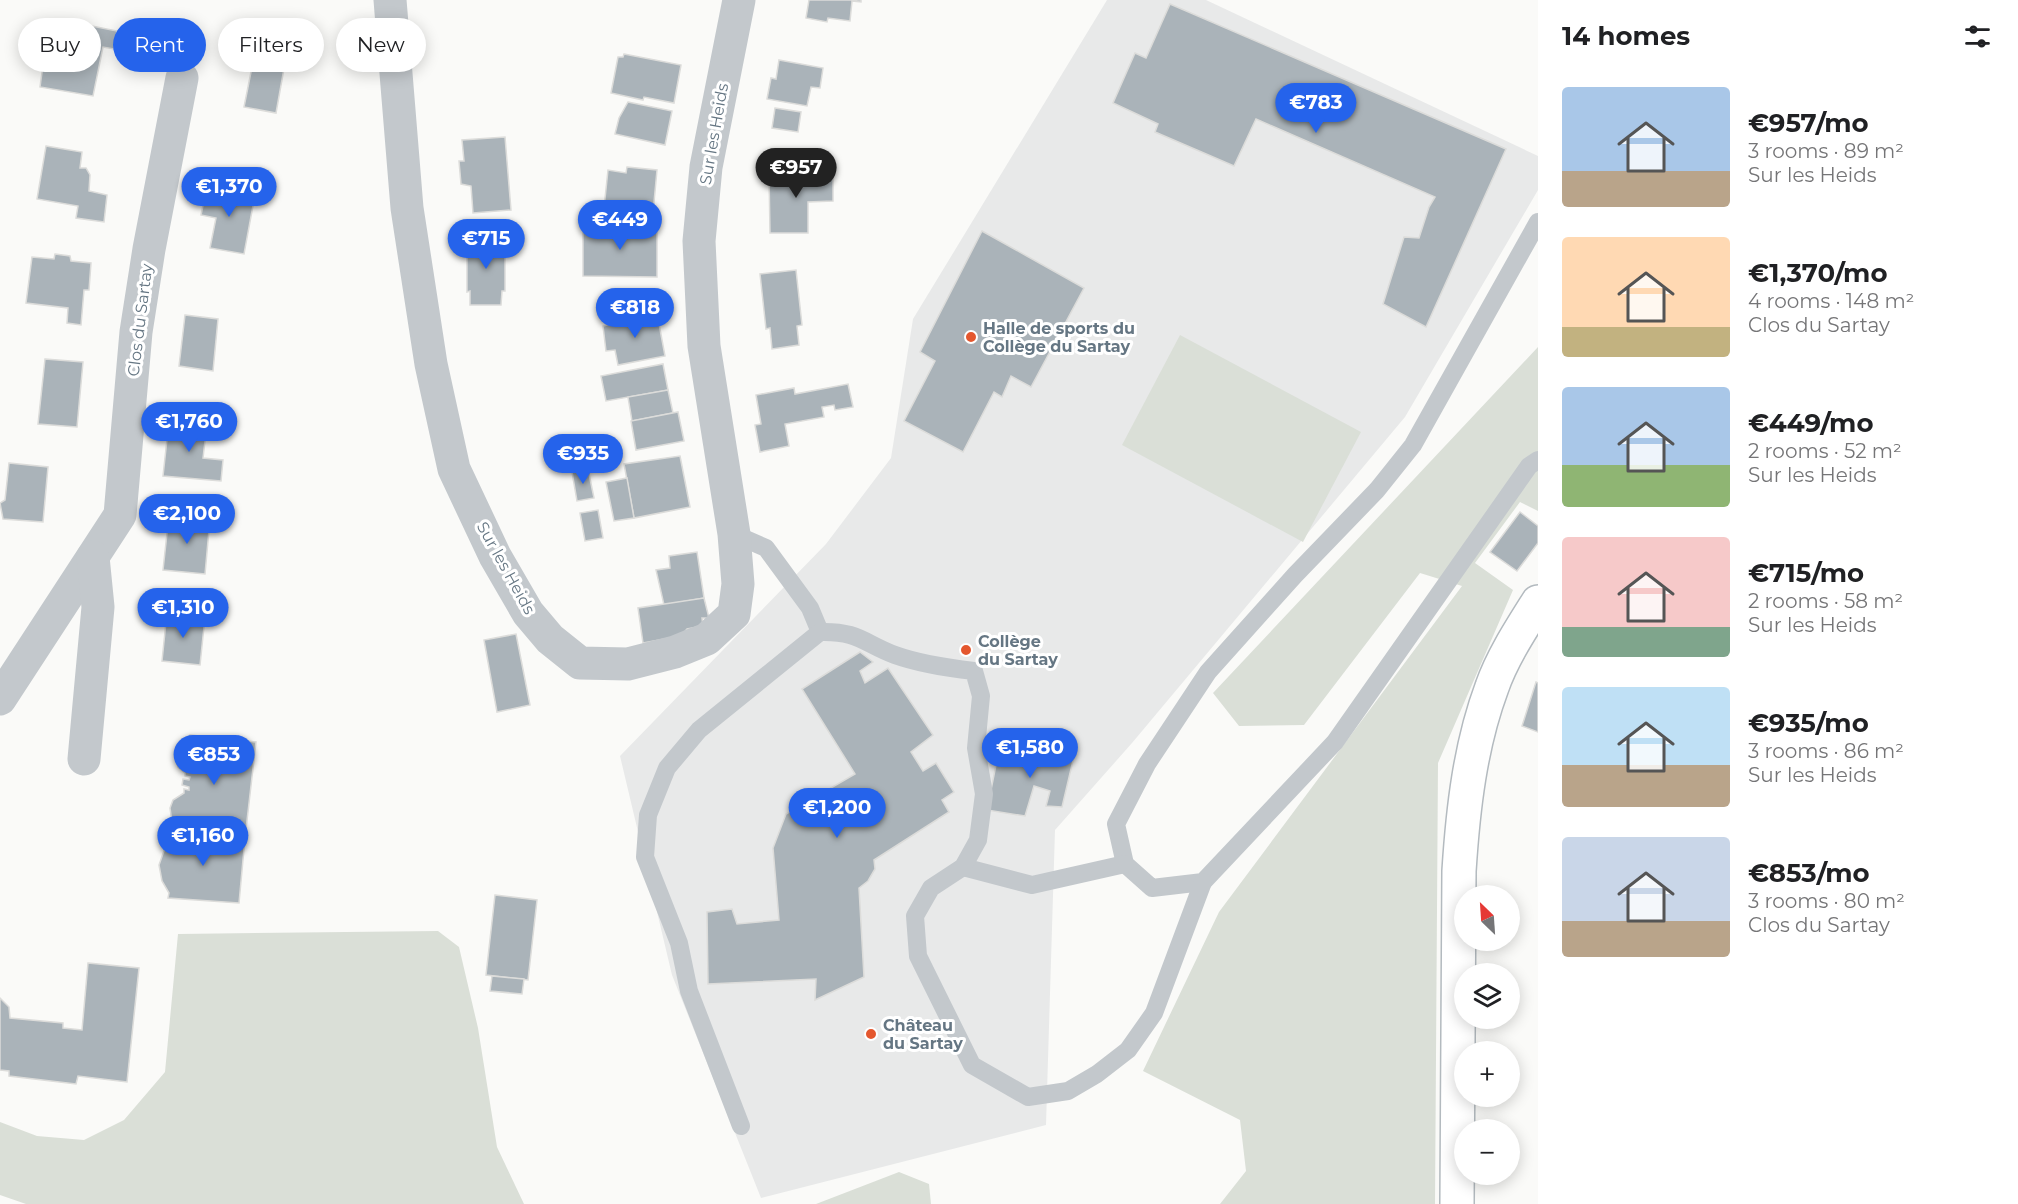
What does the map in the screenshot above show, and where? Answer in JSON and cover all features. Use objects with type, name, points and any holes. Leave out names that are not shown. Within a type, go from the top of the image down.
[{"type":"main road","points":[[1457,1204],[1459,871],[1462,818],[1471,762],[1492,686],[1538,602]]},
{"type":"street","name":"Sur les Heids","points":[[390,0],[407,208],[430,364],[454,469],[495,556],[528,613],[550,639],[580,663],[628,664],[675,652],[707,639],[734,614],[738,584],[734,534],[704,346],[699,241],[706,167],[739,0]]},
{"type":"street","name":"Clos du Sartay","points":[[0,699],[120,515],[136,332],[148,249],[182,78]]},
{"type":"street","points":[[84,759],[99,607],[93,557]]},
{"type":"lane","points":[[1203,882],[1152,888],[1125,864],[1116,824],[1147,764],[1208,672],[1295,575],[1377,490],[1413,445],[1538,222]]},
{"type":"lane","points":[[741,1126],[689,991],[679,943],[645,857],[648,815],[668,768],[699,730],[820,632],[840,632],[863,638],[895,654],[945,668],[974,671],[981,696],[976,748],[984,794],[978,840],[963,867],[931,888],[915,916],[918,956],[972,1065],[1028,1097],[1068,1091],[1097,1074],[1128,1050],[1154,1013],[1203,882],[1335,742],[1522,476],[1538,460]]},
{"type":"lane","points":[[734,534],[766,548],[810,609],[820,632]]},
{"type":"lane","points":[[963,867],[1032,885],[1125,864]]},
{"type":"shaded area","name":"Collège du Sartay","points":[[1107,0],[1206,0],[1538,156],[1538,190],[1405,417],[1132,743],[1055,830],[1046,1125],[761,1198],[672,975],[620,756],[826,544],[891,458],[913,319]]},
{"type":"shaded area","points":[[1180,335],[1361,432],[1303,542],[1122,445]]},
{"type":"shaded area","points":[[1538,347],[1538,511],[1520,502],[1475,563],[1513,590],[1438,763],[1435,1204],[1220,1204],[1246,1171],[1240,1120],[1143,1071],[1219,912],[1462,586],[1420,573],[1304,725],[1239,726],[1213,693]]},
{"type":"shaded area","points":[[438,931],[459,947],[478,1028],[497,1147],[524,1204],[26,1204],[0,1195],[0,1122],[37,1136],[84,1140],[124,1120],[165,1072],[178,934]]},
{"type":"shaded area","points":[[899,1172],[929,1184],[931,1204],[816,1204]]},
{"type":"building","points":[[809,0],[861,0],[861,2],[852,1],[850,21],[828,18],[827,22],[806,18]]},
{"type":"building","points":[[1170,4],[1506,149],[1426,327],[1383,304],[1404,237],[1419,238],[1429,207],[1435,197],[1256,119],[1234,166],[1155,132],[1158,124],[1113,103],[1135,53],[1146,58]]},
{"type":"building","points":[[101,28],[113,30],[113,49],[103,47],[101,57]]},
{"type":"building","points":[[624,54],[681,65],[674,103],[644,97],[643,100],[611,93],[618,57],[623,57]]},
{"type":"building","points":[[779,60],[823,68],[820,88],[811,87],[807,106],[767,99],[771,78],[776,79]]},
{"type":"building","points":[[42,72],[98,72],[93,96],[40,87]]},
{"type":"building","points":[[251,72],[283,72],[276,113],[244,107]]},
{"type":"building","points":[[628,102],[672,111],[665,145],[615,134],[619,118]]},
{"type":"building","points":[[775,108],[801,112],[798,132],[772,128]]},
{"type":"building","points":[[505,137],[511,210],[473,213],[471,186],[461,184],[459,161],[464,161],[462,140]]},
{"type":"building","points":[[46,146],[82,152],[80,168],[86,168],[90,175],[89,191],[107,195],[104,222],[76,218],[78,206],[37,199]]},
{"type":"building","points":[[627,167],[657,170],[653,213],[604,208],[608,170],[626,173]]},
{"type":"building","points":[[833,173],[833,201],[808,202],[808,233],[770,233],[769,174]]},
{"type":"building","points":[[207,186],[255,195],[244,254],[210,248],[216,218],[201,215]]},
{"type":"building","points":[[583,225],[657,226],[657,277],[583,276]]},
{"type":"building","points":[[982,231],[1084,288],[1031,387],[1011,376],[1002,397],[994,392],[963,452],[904,421],[935,361],[920,352]]},
{"type":"building","points":[[467,236],[505,236],[505,291],[502,291],[501,305],[470,305],[470,291],[467,292]]},
{"type":"building","points":[[55,254],[70,256],[71,261],[91,263],[89,290],[84,290],[81,325],[67,323],[68,308],[26,303],[32,257],[54,259]]},
{"type":"building","points":[[796,270],[802,325],[797,326],[799,345],[772,349],[770,328],[766,329],[760,274]]},
{"type":"building","points":[[657,313],[665,356],[618,365],[615,350],[606,351],[603,326]]},
{"type":"building","points":[[185,315],[218,319],[213,371],[179,366]]},
{"type":"building","points":[[45,359],[83,362],[77,427],[38,424]]},
{"type":"building","points":[[663,364],[668,390],[606,401],[601,376]]},
{"type":"building","points":[[848,384],[853,407],[835,410],[834,405],[822,407],[824,417],[785,424],[789,446],[760,452],[755,425],[761,424],[756,395],[794,388],[795,394]]},
{"type":"building","points":[[668,390],[673,413],[632,421],[628,397]]},
{"type":"building","points":[[678,412],[684,441],[636,450],[631,421]]},
{"type":"building","points":[[169,421],[207,424],[203,458],[223,460],[221,481],[163,476]]},
{"type":"building","points":[[680,456],[690,507],[634,518],[624,464]]},
{"type":"building","points":[[9,463],[48,467],[43,522],[3,519],[0,503],[5,500]]},
{"type":"building","points":[[588,469],[594,498],[577,501],[572,472]]},
{"type":"building","points":[[627,478],[634,518],[614,521],[606,482]]},
{"type":"building","points":[[598,510],[603,538],[585,541],[580,513]]},
{"type":"building","points":[[1520,512],[1538,526],[1538,543],[1517,571],[1490,552]]},
{"type":"building","points":[[169,515],[210,519],[205,574],[163,570]]},
{"type":"building","points":[[697,552],[704,598],[664,605],[656,570],[670,568],[669,556]]},
{"type":"building","points":[[704,598],[709,618],[702,618],[703,626],[687,629],[681,636],[643,643],[638,608]]},
{"type":"building","points":[[167,612],[205,617],[200,665],[162,661]]},
{"type":"building","points":[[516,634],[530,705],[497,712],[484,640]]},
{"type":"building","points":[[860,652],[873,662],[860,671],[865,683],[888,668],[933,735],[911,752],[923,771],[936,763],[954,792],[942,800],[949,812],[874,860],[875,869],[868,881],[859,888],[864,977],[815,1000],[816,979],[708,984],[707,912],[732,909],[737,924],[779,920],[773,848],[786,814],[855,774],[802,689]]},
{"type":"building","points":[[1536,682],[1538,683],[1538,732],[1522,726]]},
{"type":"building","points":[[190,735],[256,742],[245,838],[179,831],[172,822],[170,808],[173,800],[184,793],[184,789],[189,790],[189,787],[182,785],[183,779],[189,780],[190,777],[185,776],[185,773],[178,767],[175,754],[178,745]]},
{"type":"building","points":[[1028,743],[1075,752],[1062,807],[1046,806],[1050,791],[1034,786],[1025,816],[987,810],[997,760],[1014,762],[1016,748],[1026,752]]},
{"type":"building","points":[[175,831],[245,838],[239,903],[168,898],[169,893],[162,881],[159,865],[165,848],[174,840]]},
{"type":"building","points":[[495,895],[537,900],[528,980],[486,975]]},
{"type":"building","points":[[88,963],[139,968],[127,1082],[78,1076],[76,1084],[9,1076],[9,1071],[0,1070],[0,998],[9,1007],[10,1018],[63,1023],[63,1028],[82,1030]]},
{"type":"building","points":[[492,976],[524,979],[522,994],[490,991]]},
{"type":"place","name":"Halle de sports du Collège du Sartay","points":[[971,337]]},
{"type":"place","name":"Collège du Sartay","points":[[966,650]]},
{"type":"place","name":"Château du Sartay","points":[[871,1034]]}]
